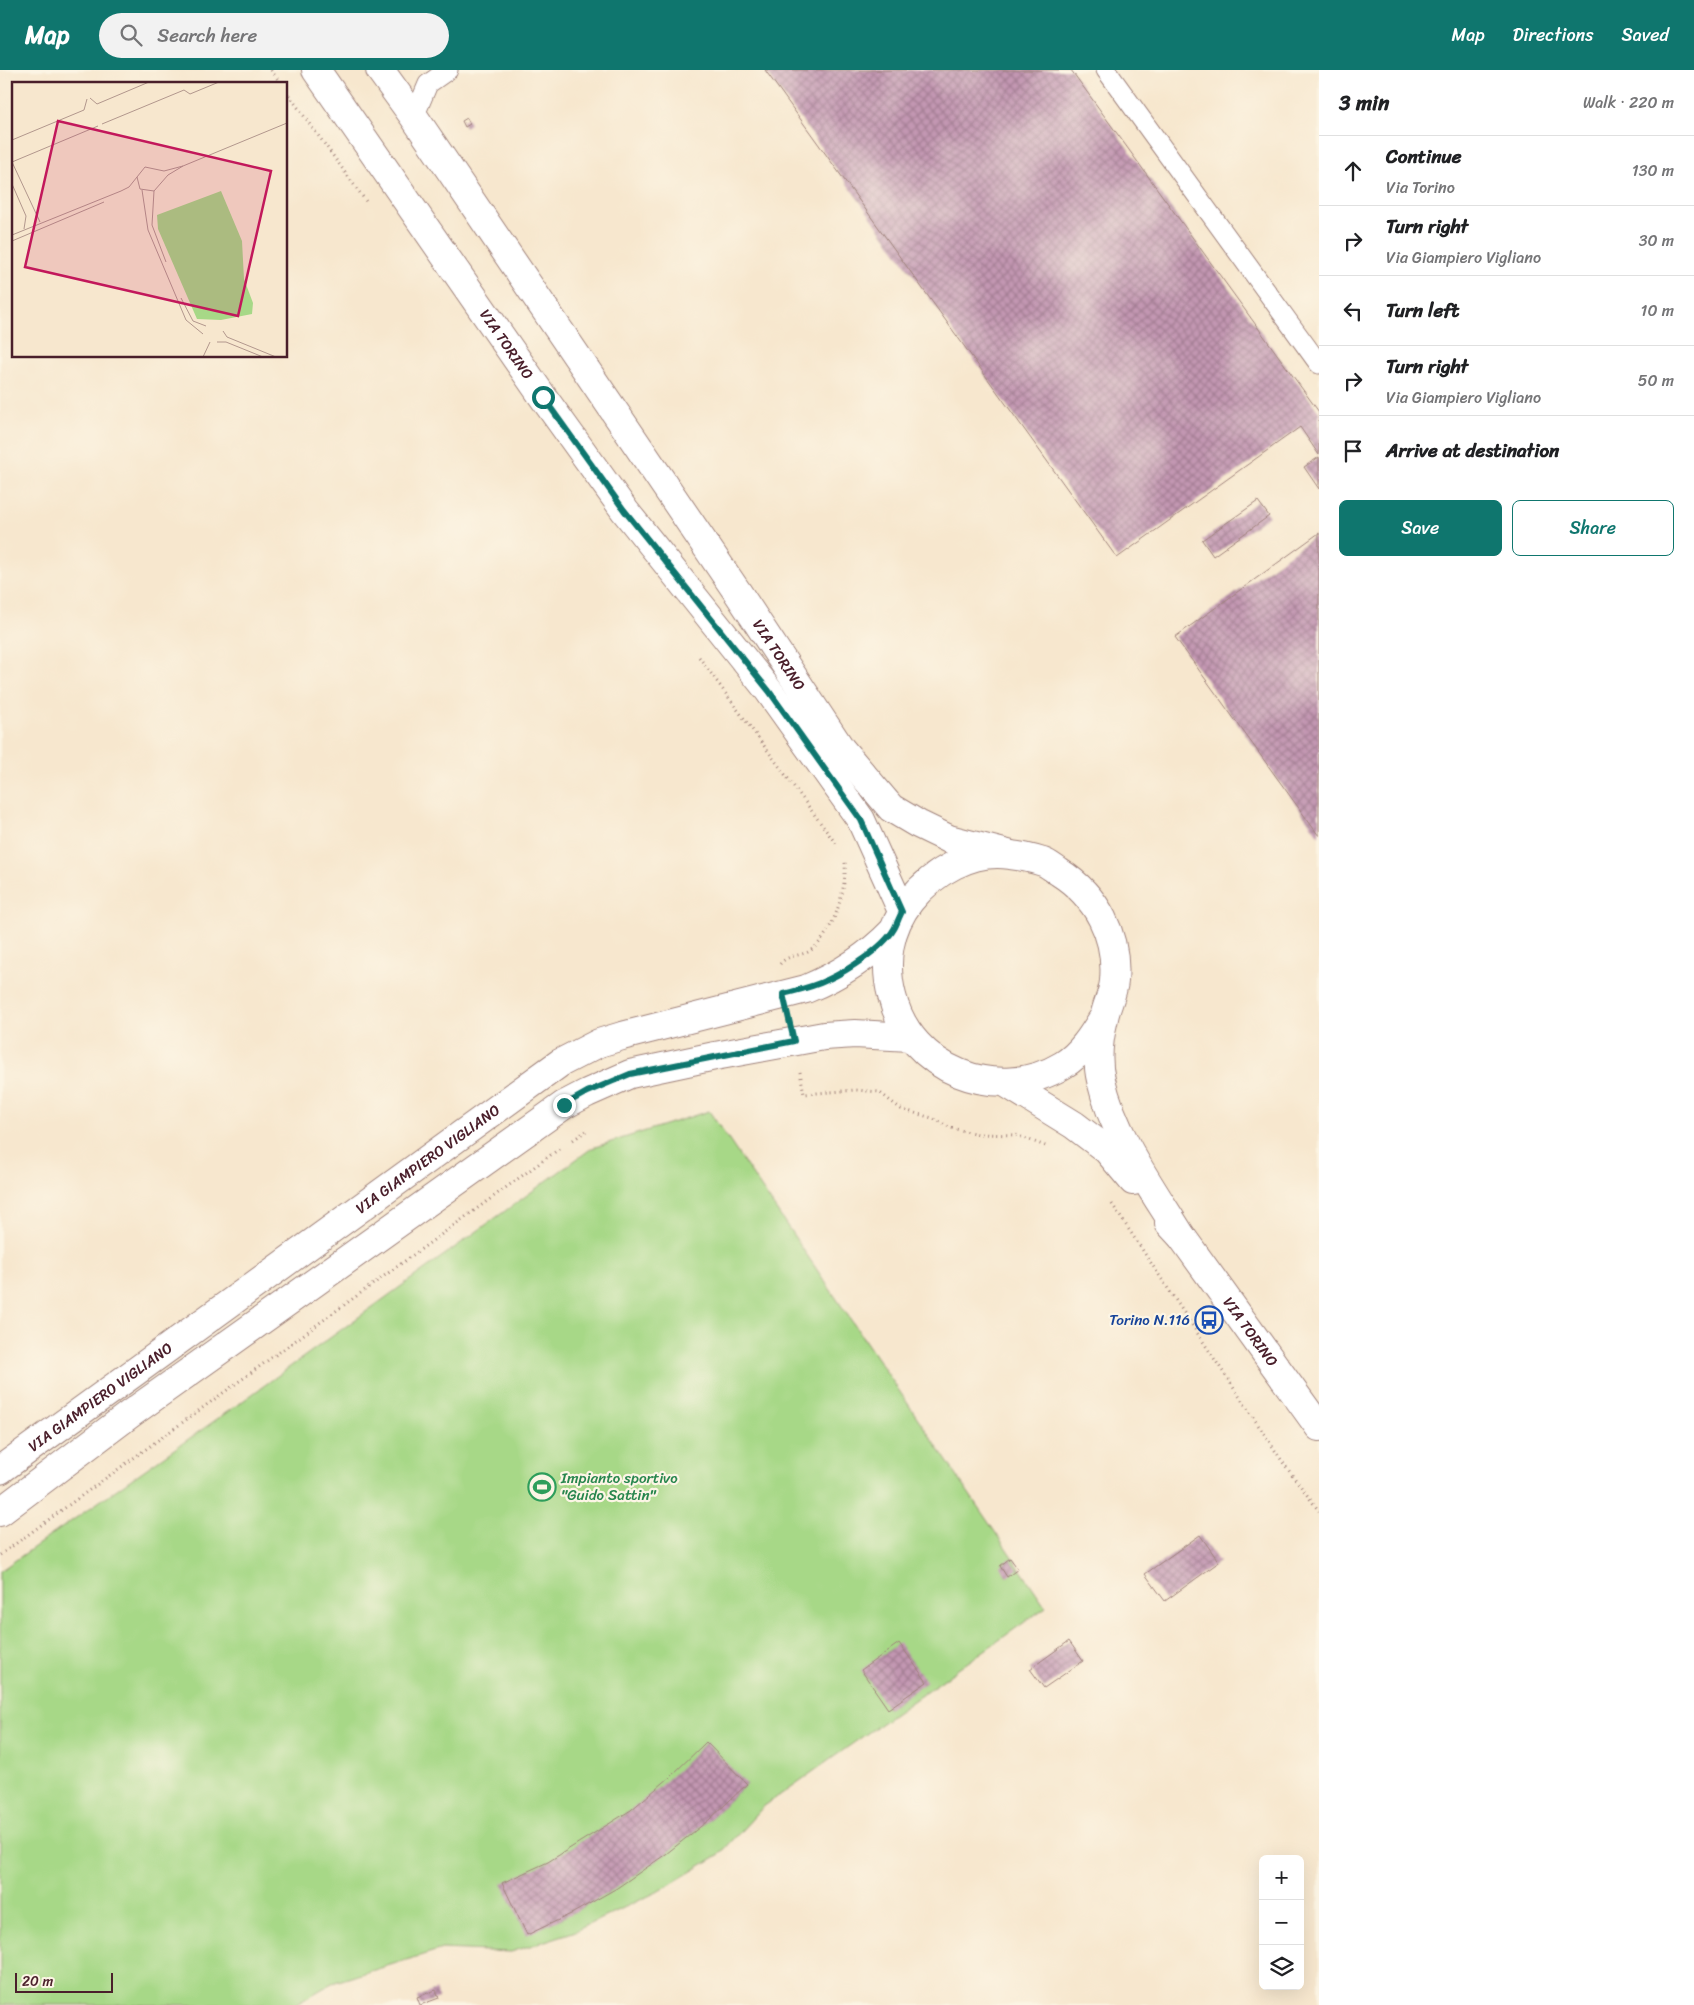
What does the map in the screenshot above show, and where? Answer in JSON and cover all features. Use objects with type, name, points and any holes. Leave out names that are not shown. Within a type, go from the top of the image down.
[{"type":"main road","name":"VIA TORINO","points":[[316,70],[537,389],[624,510],[769,691],[861,820],[898,921]]},
{"type":"main road","name":"VIA TORINO","points":[[380,70],[414,117],[732,585],[841,749],[891,808],[918,824],[949,838],[1044,862],[1075,882],[1099,911],[1113,946],[1114,983],[1104,1018]]},
{"type":"main road","name":"VIA GIAMPIERO VIGLIANO","points":[[0,1470],[560,1063],[599,1043],[614,1038],[806,989],[828,980],[878,947],[922,886],[947,868],[976,857],[1008,854]]},
{"type":"main road","points":[[898,921],[888,951],[888,981],[895,1011],[910,1037],[936,1063],[970,1078],[1006,1083],[1036,1077],[1064,1064],[1087,1044],[1104,1018]]},
{"type":"main road","points":[[1104,1018],[1098,1056],[1101,1080],[1111,1111],[1127,1144],[1182,1237]]},
{"type":"main road","points":[[0,1512],[130,1414],[564,1105],[587,1092],[630,1074],[794,1041],[855,1034],[910,1037]]},
{"type":"main road","points":[[1006,1083],[1074,1125],[1107,1150],[1182,1237]]},
{"type":"main road","name":"VIA TORINO","points":[[1182,1237],[1319,1427]]},
{"type":"lane","points":[[414,117],[428,84],[448,70]]},
{"type":"lane","points":[[1106,70],[1319,364]]},
{"type":"path","points":[[271,70],[280,82]]},
{"type":"path","points":[[288,94],[374,211]]},
{"type":"path","points":[[696,652],[841,852]]},
{"type":"path","points":[[783,994],[778,967],[783,960],[808,952],[830,928],[846,874],[845,860]]},
{"type":"path","points":[[794,1041],[804,1094],[856,1090],[879,1092],[901,1109],[932,1118],[951,1128],[978,1134],[1016,1135],[1052,1149]]},
{"type":"path","points":[[791,1075],[800,1074]]},
{"type":"path","points":[[572,1140],[588,1130]]},
{"type":"path","points":[[0,1555],[564,1146]]},
{"type":"path","points":[[1110,1201],[1284,1464],[1319,1511]]},
{"type":"green space","name":"Impianto sportivo \"Guido Sattin\"","points":[[709,1111],[1046,1607],[763,1807],[720,1854],[657,1892],[573,1932],[511,1952],[442,1949],[332,1983],[295,2005],[0,2005],[0,1571],[240,1403],[592,1148]]},
{"type":"building","points":[[765,70],[1071,70],[1319,412],[1319,455],[1300,427],[1117,558]]},
{"type":"building","points":[[467,118],[470,124],[465,127],[462,121]]},
{"type":"building","points":[[1319,457],[1319,489],[1304,467]]},
{"type":"building","points":[[1258,501],[1269,516],[1213,556],[1202,540]]},
{"type":"building","points":[[1319,533],[1319,836],[1175,637]]},
{"type":"building","points":[[1200,1535],[1219,1562],[1165,1601],[1145,1574]]},
{"type":"building","points":[[1010,1558],[1018,1569],[1007,1577],[1000,1566]]},
{"type":"building","points":[[1069,1641],[1083,1661],[1044,1688],[1030,1669]]},
{"type":"building","points":[[899,1643],[927,1682],[888,1709],[861,1670]]},
{"type":"building","points":[[706,1742],[747,1784],[710,1819],[666,1854],[617,1888],[573,1913],[527,1935],[502,1883],[548,1862],[631,1810],[669,1778]]},
{"type":"building","points":[[436,1990],[439,1998],[420,2005],[417,1997]]},
{"type":"place","name":"Torino N.116","points":[[1209,1320]]},
{"type":"place","name":"Impianto sportivo \"Guido Sattin\"","points":[[542,1487]]},
{"type":"route","points":[[543,397],[624,510],[769,691],[861,820],[902,912],[894,931],[878,947],[862,959],[828,980],[806,989],[783,994],[794,1041],[630,1074],[587,1092],[564,1105]]}]
